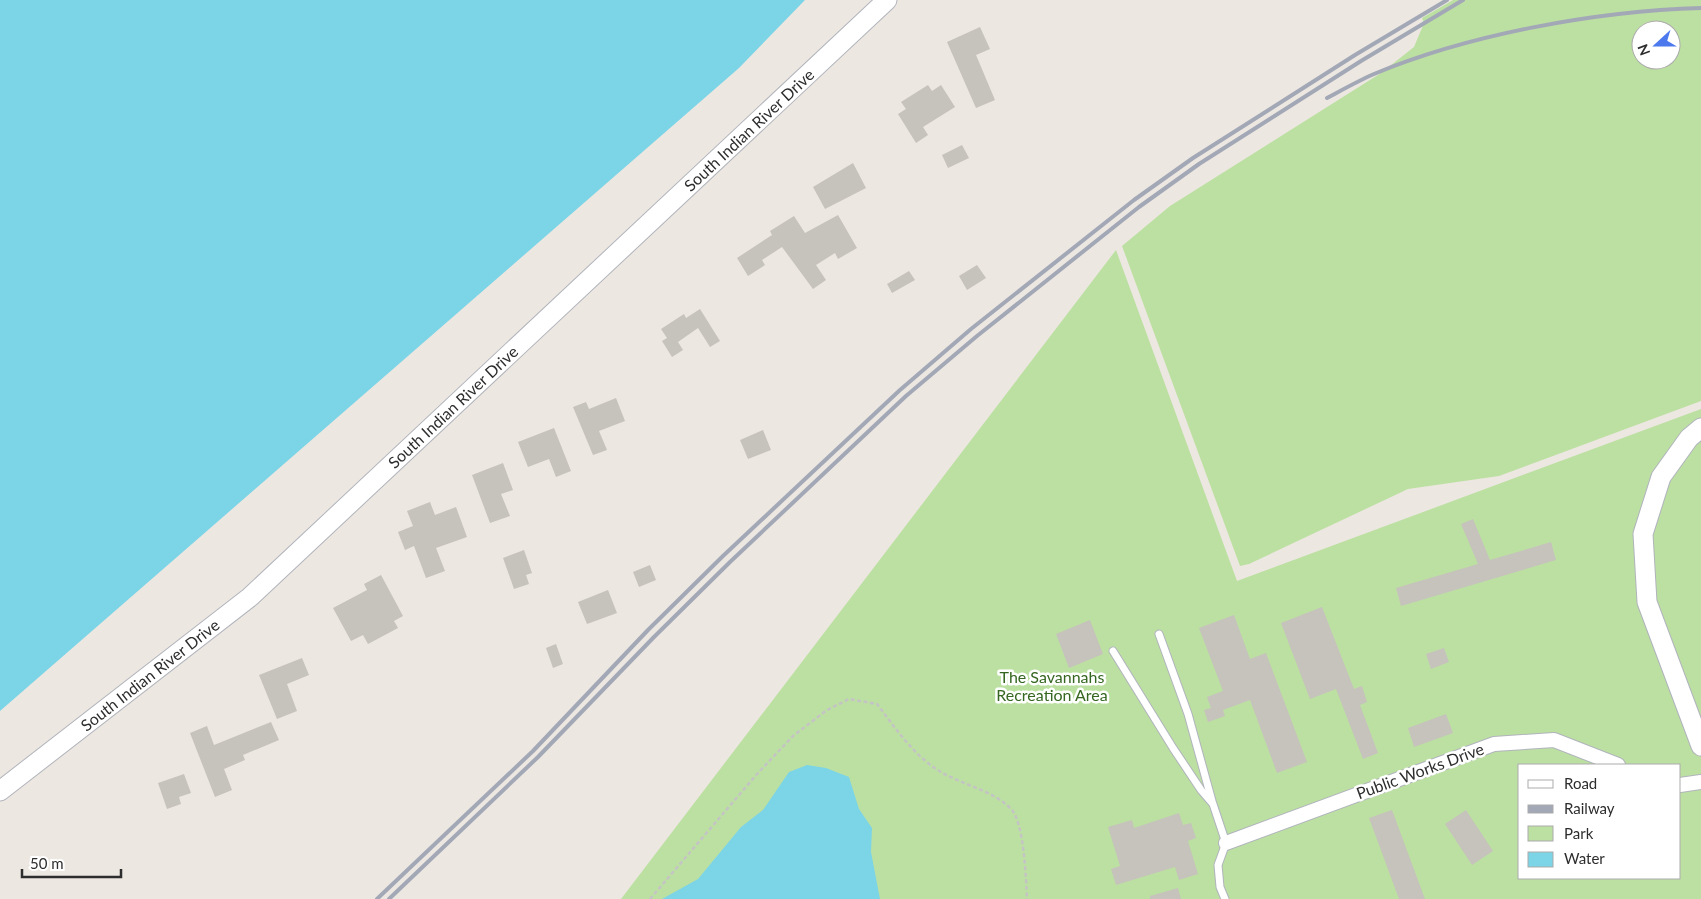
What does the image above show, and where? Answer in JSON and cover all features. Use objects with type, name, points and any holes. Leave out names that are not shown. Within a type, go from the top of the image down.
[{"type":"main road","name":"South Indian River Drive","points":[[0,791],[250,597],[887,0]]},
{"type":"main road","points":[[1701,428],[1689,438],[1661,477],[1643,534],[1648,602],[1701,746]]},
{"type":"street","name":"Public Works Drive","points":[[1226,843],[1494,744],[1554,740],[1615,764]]},
{"type":"street","points":[[1681,785],[1701,782]]},
{"type":"lane","points":[[1158,634],[1188,714],[1226,843],[1218,865],[1220,887],[1225,899]]},
{"type":"lane","points":[[1112,651],[1173,748],[1201,790],[1213,804]]},
{"type":"path","points":[[650,899],[757,774],[793,736],[827,710],[849,698],[876,704],[920,758],[942,773],[991,796],[1012,810],[1023,842],[1027,899]]},
{"type":"green space","points":[[1453,0],[1701,0],[1701,401],[1499,476],[1408,489],[1249,564],[1240,566],[1122,246],[1170,206],[1381,73],[1414,47],[1424,23],[1422,18]]},
{"type":"green space","name":"The Savannahs Recreation Area","points":[[1116,250],[1237,581],[1701,409],[1701,899],[621,899]]},
{"type":"water","points":[[0,0],[805,0],[739,68],[0,711]]},
{"type":"water","points":[[807,765],[826,768],[849,777],[859,809],[872,828],[871,852],[880,899],[662,899],[698,879],[741,827],[763,810],[789,772]]},
{"type":"building","points":[[980,27],[990,49],[976,55],[995,100],[976,108],[947,42]]},
{"type":"building","points":[[928,85],[932,91],[941,85],[955,107],[923,127],[928,135],[916,143],[898,114],[906,109],[901,102]]},
{"type":"building","points":[[962,145],[969,158],[948,168],[942,155]]},
{"type":"building","points":[[853,163],[866,188],[825,209],[813,187]]},
{"type":"building","points":[[838,215],[857,248],[838,259],[835,253],[816,265],[826,280],[813,289],[782,247],[762,260],[765,265],[748,276],[737,258],[772,235],[770,231],[794,216],[805,233]]},
{"type":"building","points":[[977,265],[986,278],[967,290],[959,276]]},
{"type":"building","points":[[909,271],[915,280],[892,293],[887,284]]},
{"type":"building","points":[[700,309],[720,341],[710,347],[698,328],[678,342],[683,350],[672,357],[662,341],[667,338],[661,329],[684,314],[686,318]]},
{"type":"building","points":[[616,398],[625,421],[599,431],[607,450],[593,455],[573,407],[586,402],[589,409]]},
{"type":"building","points":[[554,428],[571,471],[556,477],[549,459],[528,467],[518,442]]},
{"type":"building","points":[[763,430],[771,450],[748,459],[740,440]]},
{"type":"building","points":[[503,463],[513,490],[501,494],[510,516],[490,523],[472,475]]},
{"type":"building","points":[[430,502],[435,515],[456,507],[467,537],[436,548],[445,571],[426,578],[414,546],[405,550],[398,532],[413,526],[407,511]]},
{"type":"building","points":[[1473,519],[1490,560],[1551,542],[1556,560],[1401,606],[1396,588],[1478,564],[1461,524]]},
{"type":"building","points":[[524,550],[532,573],[526,575],[529,584],[514,589],[503,558]]},
{"type":"building","points":[[650,565],[656,580],[639,587],[633,572]]},
{"type":"building","points":[[381,575],[403,616],[394,621],[398,628],[368,644],[363,635],[351,641],[333,608],[367,590],[364,584]]},
{"type":"building","points":[[608,590],[617,613],[587,624],[578,602]]},
{"type":"building","points":[[1322,607],[1354,689],[1362,686],[1367,702],[1360,705],[1378,753],[1363,759],[1336,689],[1310,699],[1281,623]]},
{"type":"building","points":[[1234,615],[1250,659],[1266,653],[1307,762],[1277,773],[1250,700],[1223,710],[1225,716],[1208,722],[1204,710],[1211,708],[1207,697],[1223,691],[1199,628]]},
{"type":"building","points":[[1090,620],[1103,654],[1069,668],[1056,634]]},
{"type":"building","points":[[556,644],[563,664],[553,668],[546,648]]},
{"type":"building","points":[[1444,648],[1449,662],[1431,669],[1426,654]]},
{"type":"building","points":[[302,658],[309,675],[287,684],[297,711],[277,719],[259,675]]},
{"type":"building","points":[[1446,714],[1453,733],[1414,747],[1408,728]]},
{"type":"building","points":[[271,722],[279,740],[243,755],[245,760],[224,769],[232,790],[215,797],[190,733],[207,726],[214,745]]},
{"type":"building","points":[[184,774],[191,793],[179,797],[181,804],[167,809],[158,783]]},
{"type":"building","points":[[1392,810],[1425,899],[1399,899],[1369,818]]},
{"type":"building","points":[[1466,810],[1493,851],[1472,865],[1445,824]]},
{"type":"building","points":[[1179,813],[1183,825],[1191,823],[1196,838],[1188,841],[1198,874],[1179,880],[1175,867],[1116,885],[1111,869],[1120,866],[1108,827],[1132,820],[1134,828]]},
{"type":"building","points":[[1178,888],[1181,899],[1150,899],[1150,896]]},
{"type":"railway","points":[[377,899],[533,751],[648,630],[723,556],[900,390],[971,329],[1134,200],[1193,158],[1355,55],[1447,0]]},
{"type":"railway","points":[[389,899],[538,757],[654,637],[730,562],[906,396],[977,336],[1139,207],[1199,164],[1361,61],[1463,0]]},
{"type":"railway","points":[[1327,98],[1368,77],[1411,60],[1492,36],[1534,27],[1620,14],[1701,8]]}]
